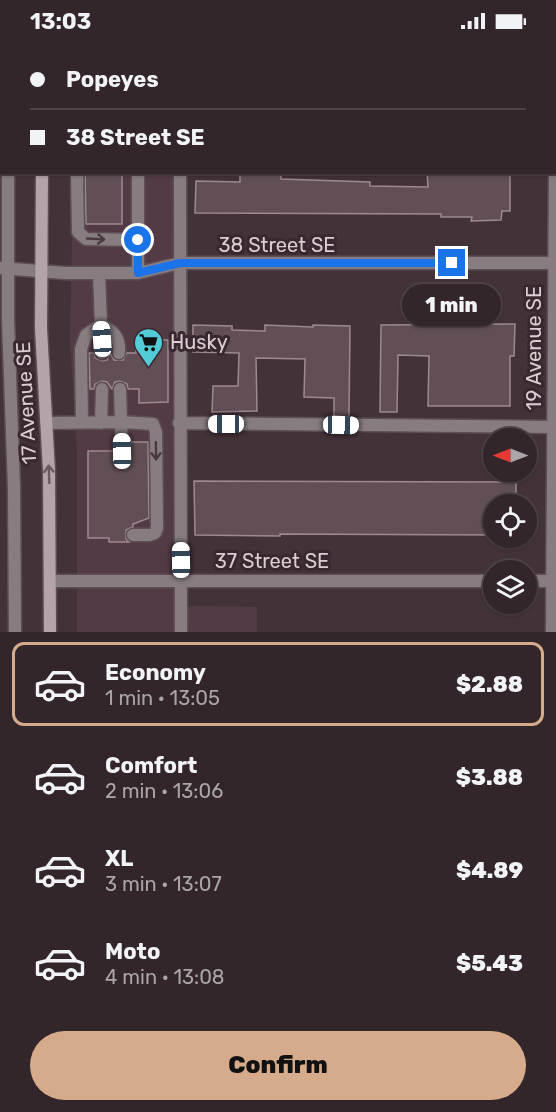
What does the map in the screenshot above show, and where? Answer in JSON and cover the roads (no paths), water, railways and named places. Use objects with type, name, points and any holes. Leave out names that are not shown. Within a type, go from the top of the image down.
[{"type":"main road","name":"17 Avenue SE","points":[[42,174],[41,329],[49,471],[50,632]]},
{"type":"street","points":[[8,174],[4,268],[14,477],[15,632]]},
{"type":"street","points":[[77,174],[78,232],[86,239],[138,240]]},
{"type":"street","points":[[138,174],[138,273]]},
{"type":"street","points":[[180,174],[181,632]]},
{"type":"street","name":"19 Avenue SE","points":[[552,632],[555,174]]},
{"type":"street","name":"38 Street SE","points":[[4,268],[138,273],[180,263],[555,263]]},
{"type":"street","points":[[99,273],[102,353]]},
{"type":"street","points":[[101,324],[117,337],[120,353]]},
{"type":"street","points":[[82,423],[81,349],[86,335],[101,324]]},
{"type":"street","points":[[101,423],[102,388]]},
{"type":"street","points":[[120,388],[122,451]]},
{"type":"street","points":[[47,423],[153,424],[156,432],[157,528],[155,533],[149,536],[133,535]]},
{"type":"street","points":[[179,423],[555,427]]},
{"type":"street","name":"37 Street SE","points":[[50,581],[483,581]]},
{"type":"street","points":[[537,581],[554,581]]},
{"type":"place","name":"Husky","points":[[149,368]]}]
